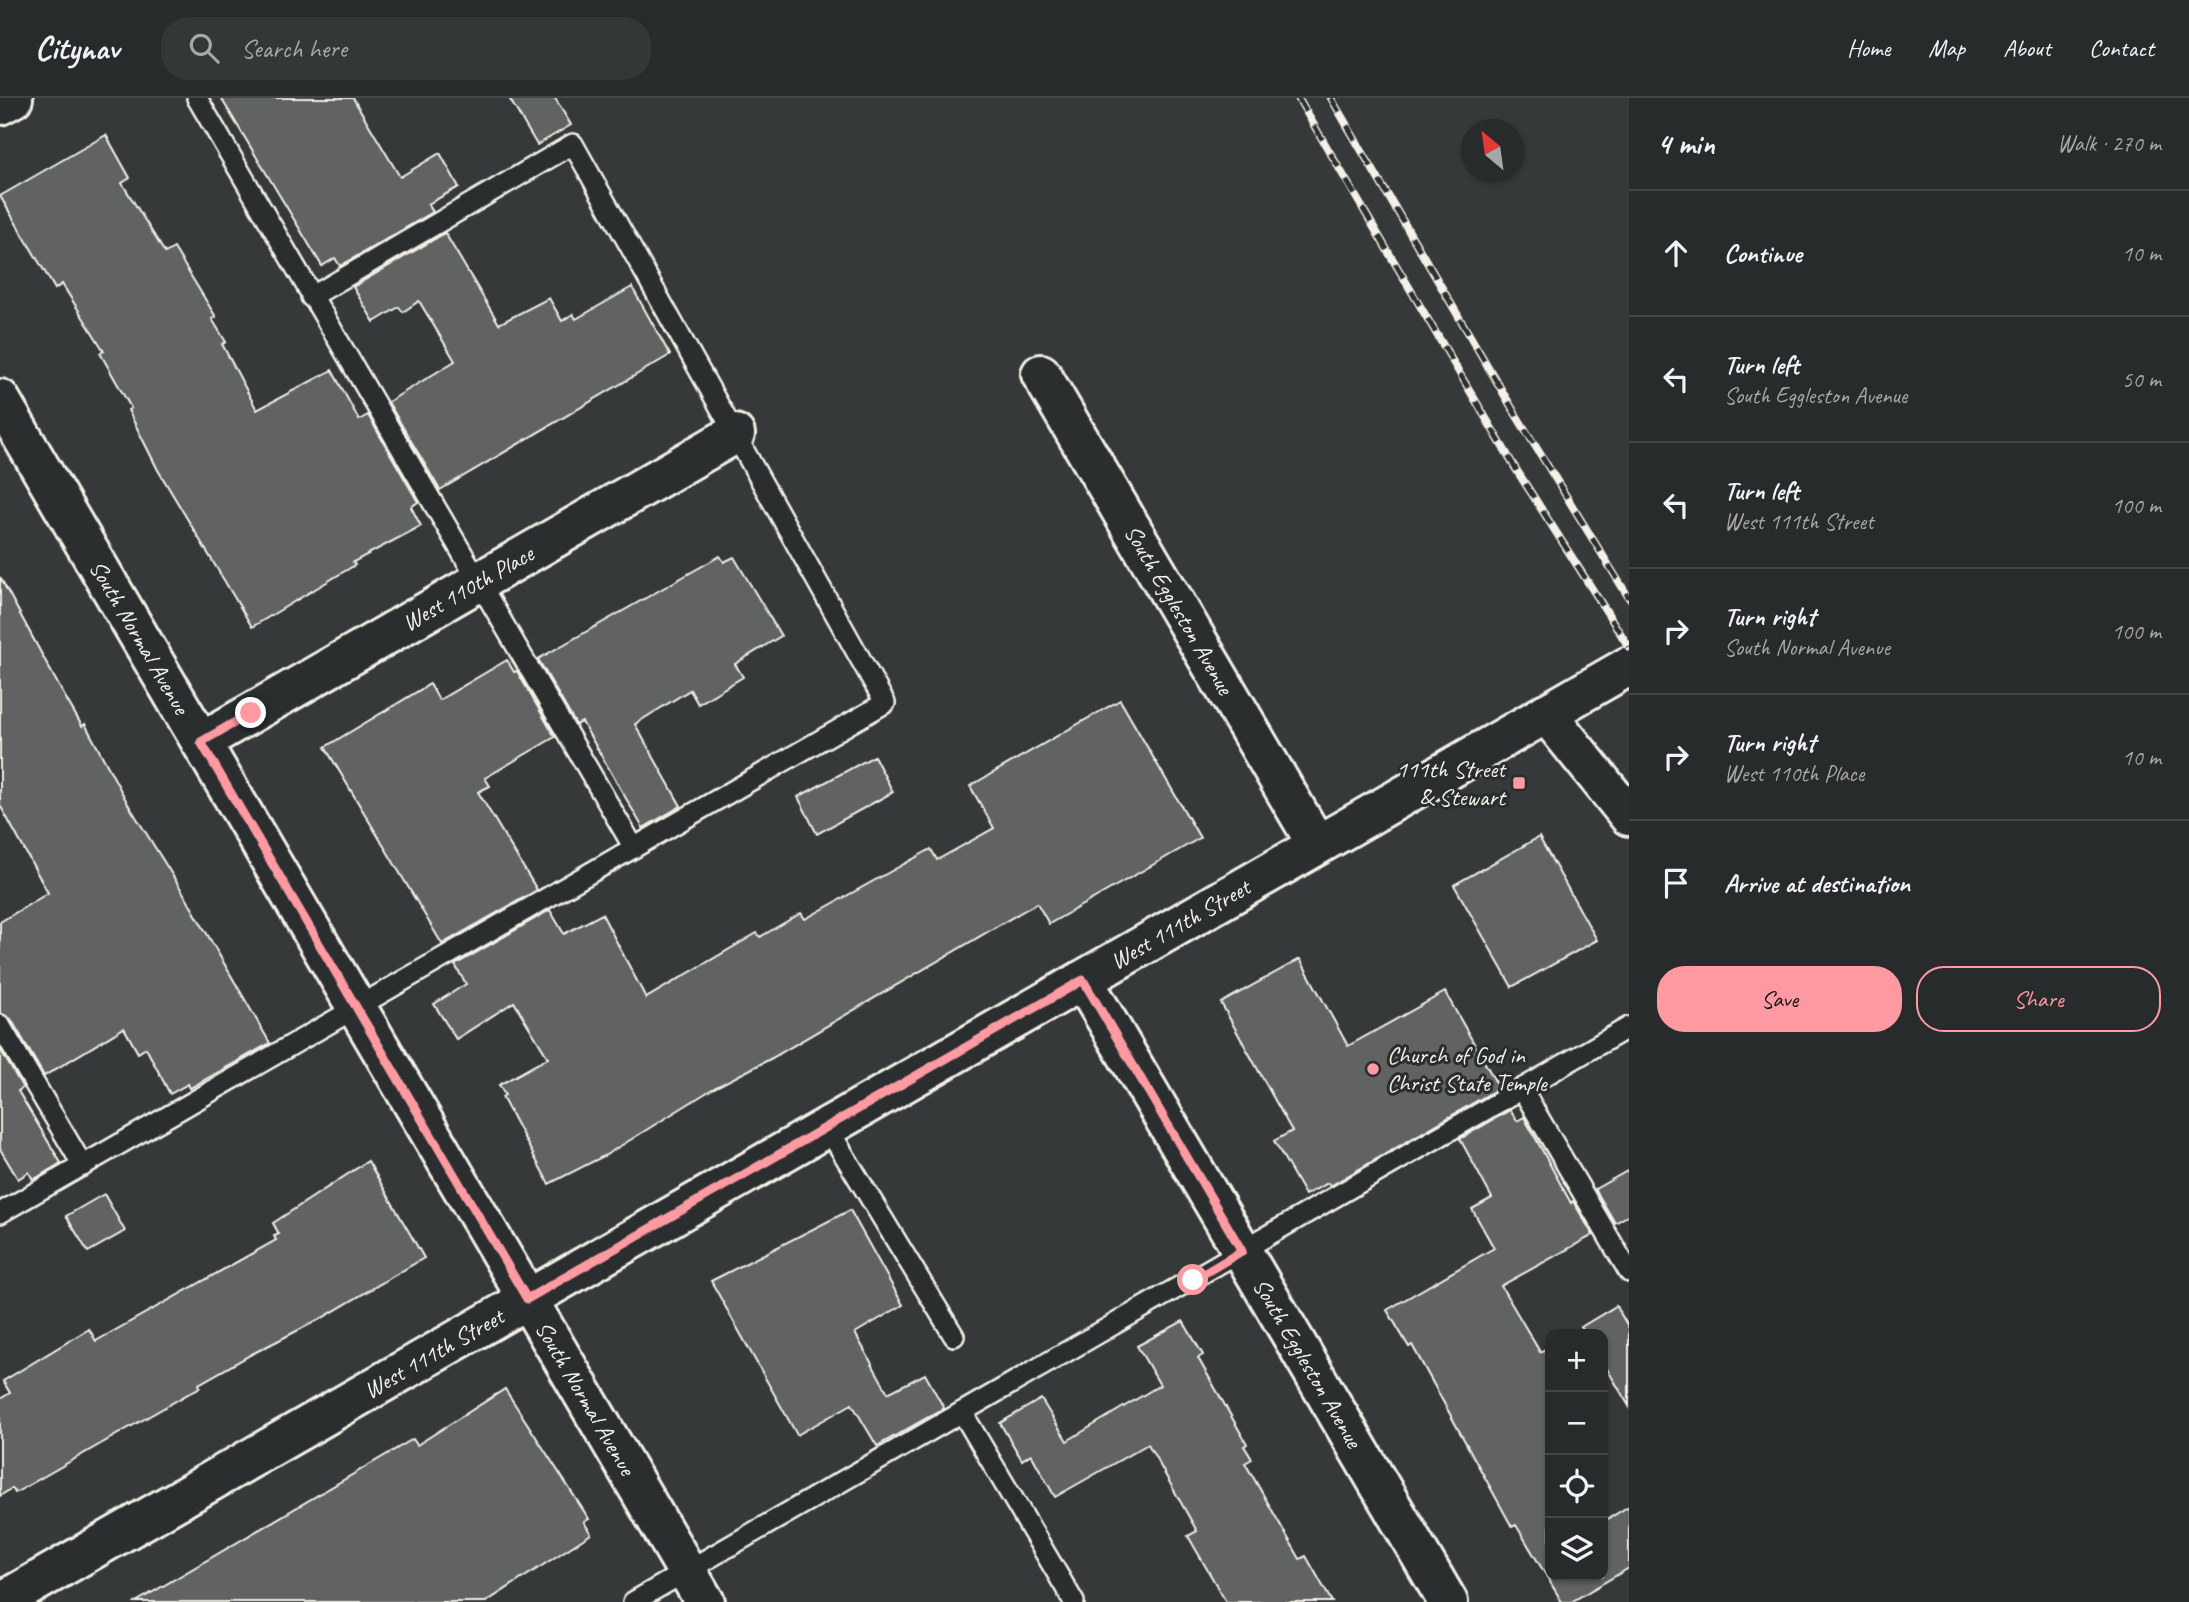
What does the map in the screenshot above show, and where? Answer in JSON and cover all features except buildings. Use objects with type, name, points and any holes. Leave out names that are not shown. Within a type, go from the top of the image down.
[{"type":"street","points":[[0,105],[13,98]]},
{"type":"street","name":"South Eggleston Avenue","points":[[1041,374],[1317,845]]},
{"type":"street","name":"South Normal Avenue","points":[[0,399],[696,1587]]},
{"type":"street","name":"West 110th Place","points":[[201,742],[735,434]]},
{"type":"street","name":"West 111th Street","points":[[1,1602],[1629,666]]},
{"type":"street","points":[[1546,713],[1629,816]]},
{"type":"street","name":"South Eggleston Avenue","points":[[1083,980],[1448,1602]]},
{"type":"lane","points":[[197,98],[634,848]]},
{"type":"lane","points":[[0,1213],[885,703],[573,144],[311,297]]},
{"type":"lane","points":[[0,1025],[83,1166]]},
{"type":"lane","points":[[634,1602],[696,1587],[962,1412],[1629,1027]]},
{"type":"lane","points":[[1522,1089],[1629,1272]]},
{"type":"lane","points":[[827,1127],[954,1336]]},
{"type":"lane","points":[[962,1412],[1074,1602]]},
{"type":"railway","points":[[1298,98],[1514,466],[1629,647]]},
{"type":"railway","points":[[1331,98],[1515,413],[1629,598]]},
{"type":"place","name":"111th Street & Stewart","points":[[1519,783]]},
{"type":"place","name":"Church of God in Christ State Temple","points":[[1373,1069]]},
{"type":"route","points":[[251,713],[201,742],[527,1299],[1083,980],[1242,1251],[1193,1280]]}]
